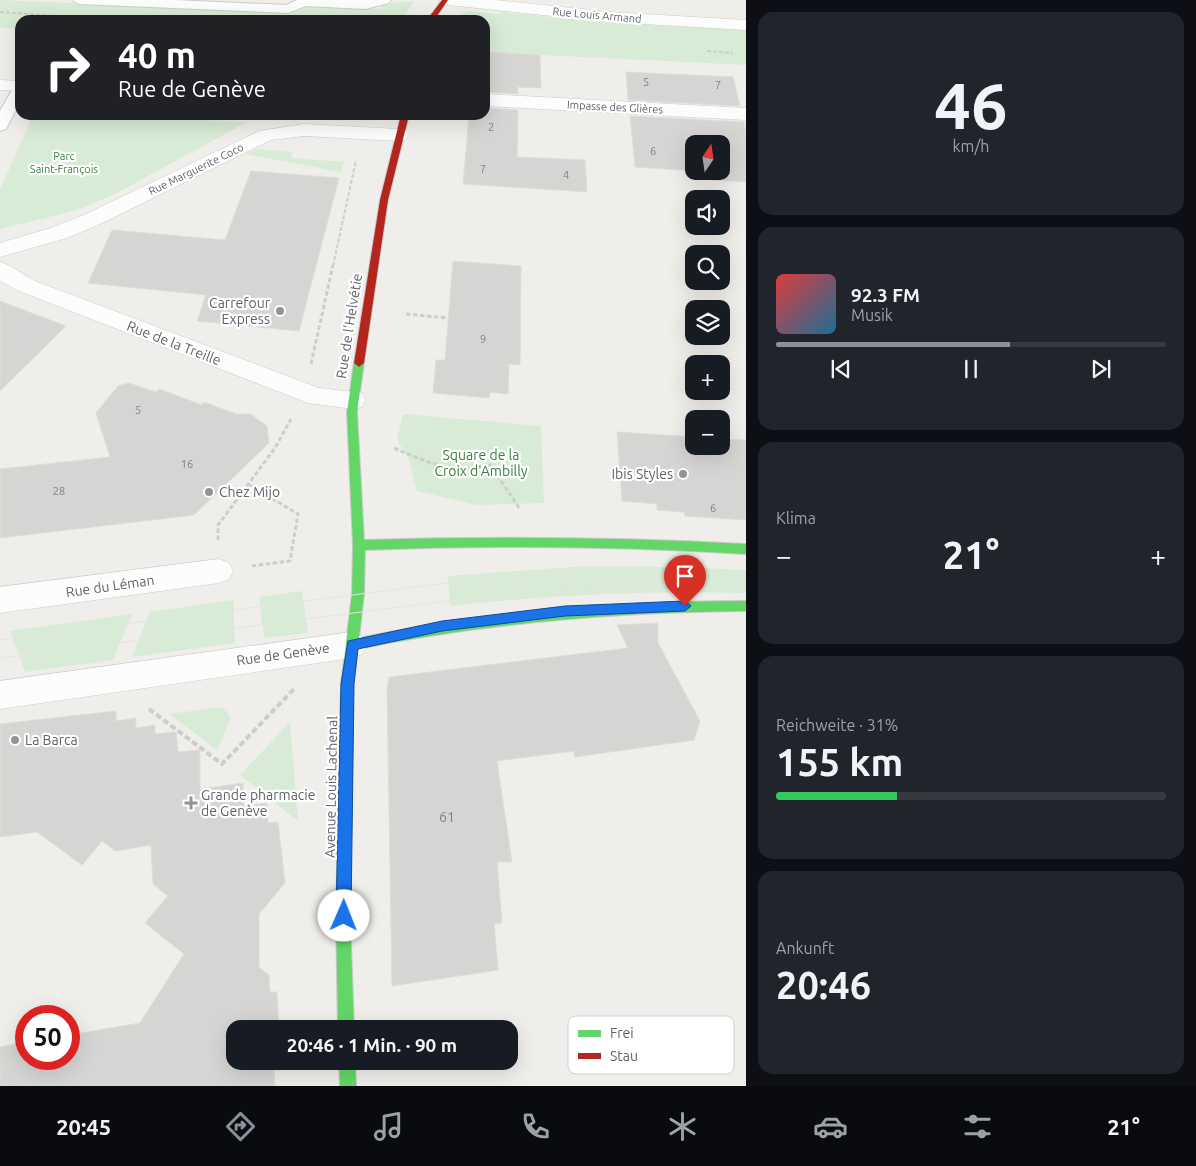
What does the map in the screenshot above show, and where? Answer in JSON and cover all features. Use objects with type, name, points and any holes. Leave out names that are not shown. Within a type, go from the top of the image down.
[{"type":"main road","points":[[434,15],[447,0]]},
{"type":"main road","name":"Rue de l'Helvétie","points":[[359,546],[352,434],[353,400],[384,200],[403,120]]},
{"type":"main road","points":[[359,546],[569,540],[746,549]]},
{"type":"main road","name":"Avenue Louis Lachenal","points":[[346,1020],[344,896],[348,684],[358,594],[359,546]]},
{"type":"main road","name":"Rue de Genève","points":[[352,644],[442,626],[565,611],[668,606],[746,606]]},
{"type":"main road","points":[[347,1070],[348,1086]]},
{"type":"street","name":"Rue Louis Armand","points":[[447,0],[619,18],[746,25]]},
{"type":"street","points":[[0,84],[15,86]]},
{"type":"street","name":"Impasse des Glières","points":[[490,100],[746,114]]},
{"type":"street","name":"Rue Marguerite Coco","points":[[0,259],[91,220],[258,138],[296,130],[399,135]]},
{"type":"street","name":"Rue de la Treille","points":[[0,259],[9,277],[27,286],[317,398],[353,400]]},
{"type":"street","name":"Rue du Léman","points":[[0,600],[219,571]]},
{"type":"street","name":"Rue de Genève","points":[[0,695],[352,644]]},
{"type":"lane","points":[[79,0],[288,9],[304,2],[365,5],[384,0]]},
{"type":"lane","points":[[0,126],[15,97]]},
{"type":"path","points":[[248,484],[298,514],[290,561],[219,571],[218,525],[248,484],[275,448],[304,392],[357,155],[346,144],[344,131]]},
{"type":"path","points":[[406,314],[448,318]]},
{"type":"path","points":[[394,448],[453,471],[471,470],[490,465],[523,514]]},
{"type":"path","points":[[147,708],[222,764],[296,686]]},
{"type":"green space","points":[[0,0],[295,12],[307,7],[382,9],[382,4],[414,1],[405,15],[15,15],[15,29],[0,28]]},
{"type":"green space","points":[[469,11],[500,14],[502,12],[599,22],[746,30],[746,65],[490,52],[490,15],[461,15]]},
{"type":"green space","name":"Parc Saint-François","points":[[31,120],[203,120],[247,122],[113,195],[74,211],[0,229],[0,190]]},
{"type":"green space","points":[[256,149],[293,152],[291,158],[344,162],[341,172],[246,154]]},
{"type":"green space","name":"Square de la Croix d'Ambilly","points":[[403,414],[541,426],[544,503],[477,505],[417,491],[409,459],[397,440]]},
{"type":"green space","points":[[587,566],[746,570],[746,593],[598,594],[450,606],[448,576]]},
{"type":"green space","points":[[302,591],[308,633],[264,638],[259,597]]},
{"type":"green space","points":[[233,600],[235,643],[132,657],[150,612]]},
{"type":"green space","points":[[132,614],[113,660],[25,672],[10,631]]},
{"type":"green space","points":[[222,707],[231,717],[217,750],[169,714]]},
{"type":"green space","points":[[290,722],[298,821],[240,775]]},
{"type":"building","points":[[490,52],[540,55],[541,88],[518,87],[518,94],[490,92]]},
{"type":"building","points":[[626,72],[733,77],[740,106],[628,100]]},
{"type":"building","points":[[490,108],[518,110],[517,157],[585,160],[587,192],[463,184],[469,120],[490,120]]},
{"type":"building","points":[[630,116],[744,122],[746,132],[746,182],[711,180],[730,180],[730,135],[685,135],[685,170],[635,167]]},
{"type":"building","points":[[251,171],[339,178],[299,331],[197,321],[206,295],[88,283],[112,230],[225,240]]},
{"type":"building","points":[[453,261],[521,266],[520,365],[509,364],[508,394],[490,392],[489,398],[433,393],[436,360],[445,360]]},
{"type":"building","points":[[0,301],[66,326],[0,391]]},
{"type":"building","points":[[129,383],[156,392],[159,389],[202,405],[204,402],[236,414],[250,414],[267,426],[269,443],[194,515],[0,538],[0,469],[110,457],[96,413],[118,386]]},
{"type":"building","name":"Ibis Styles","points":[[617,432],[685,436],[685,455],[730,455],[730,439],[746,440],[746,520],[685,516],[684,512],[657,510],[657,504],[622,501]]},
{"type":"building","points":[[658,623],[658,643],[700,721],[694,740],[575,757],[574,751],[497,761],[512,862],[497,862],[502,923],[494,924],[498,970],[392,986],[387,691],[389,677],[628,648],[617,625]]},
{"type":"building","points":[[116,711],[116,721],[136,718],[136,728],[155,725],[155,734],[176,732],[178,752],[200,750],[200,789],[243,783],[244,806],[267,803],[268,823],[278,822],[285,883],[259,914],[259,967],[269,975],[270,992],[277,992],[279,1020],[226,1020],[226,1070],[274,1070],[275,1086],[0,1086],[0,1047],[15,1044],[15,1070],[80,1070],[80,1033],[140,1023],[184,954],[145,923],[168,896],[153,884],[151,845],[115,851],[102,841],[82,865],[37,832],[0,837],[0,724]]},
{"type":"tram line","points":[[0,640],[478,579],[593,571],[746,574]]},
{"type":"tram line","points":[[0,658],[534,590],[617,586],[746,588]]},
{"type":"traffic: fast","points":[[346,1020],[343,916],[347,684],[358,594],[359,545],[352,412],[359,363]]},
{"type":"traffic: fast","points":[[359,545],[552,542],[746,549]]},
{"type":"traffic: fast","points":[[352,645],[450,627],[548,614],[597,610],[746,606]]},
{"type":"traffic: fast","points":[[347,1070],[348,1086]]},
{"type":"traffic: jam","points":[[434,15],[445,0]]},
{"type":"traffic: jam","points":[[359,363],[384,200],[404,120]]},
{"type":"place","name":"Carrefour Express","points":[[280,311]]},
{"type":"place","name":"Ibis Styles","points":[[683,474]]},
{"type":"place","name":"Chez Mijo","points":[[209,492]]},
{"type":"place","name":"La Barca","points":[[15,740]]},
{"type":"place","name":"Grande pharmacie de Genève","points":[[191,803]]},
{"type":"route","points":[[344,916],[348,684],[352,644],[442,626],[565,611],[685,606]]}]
